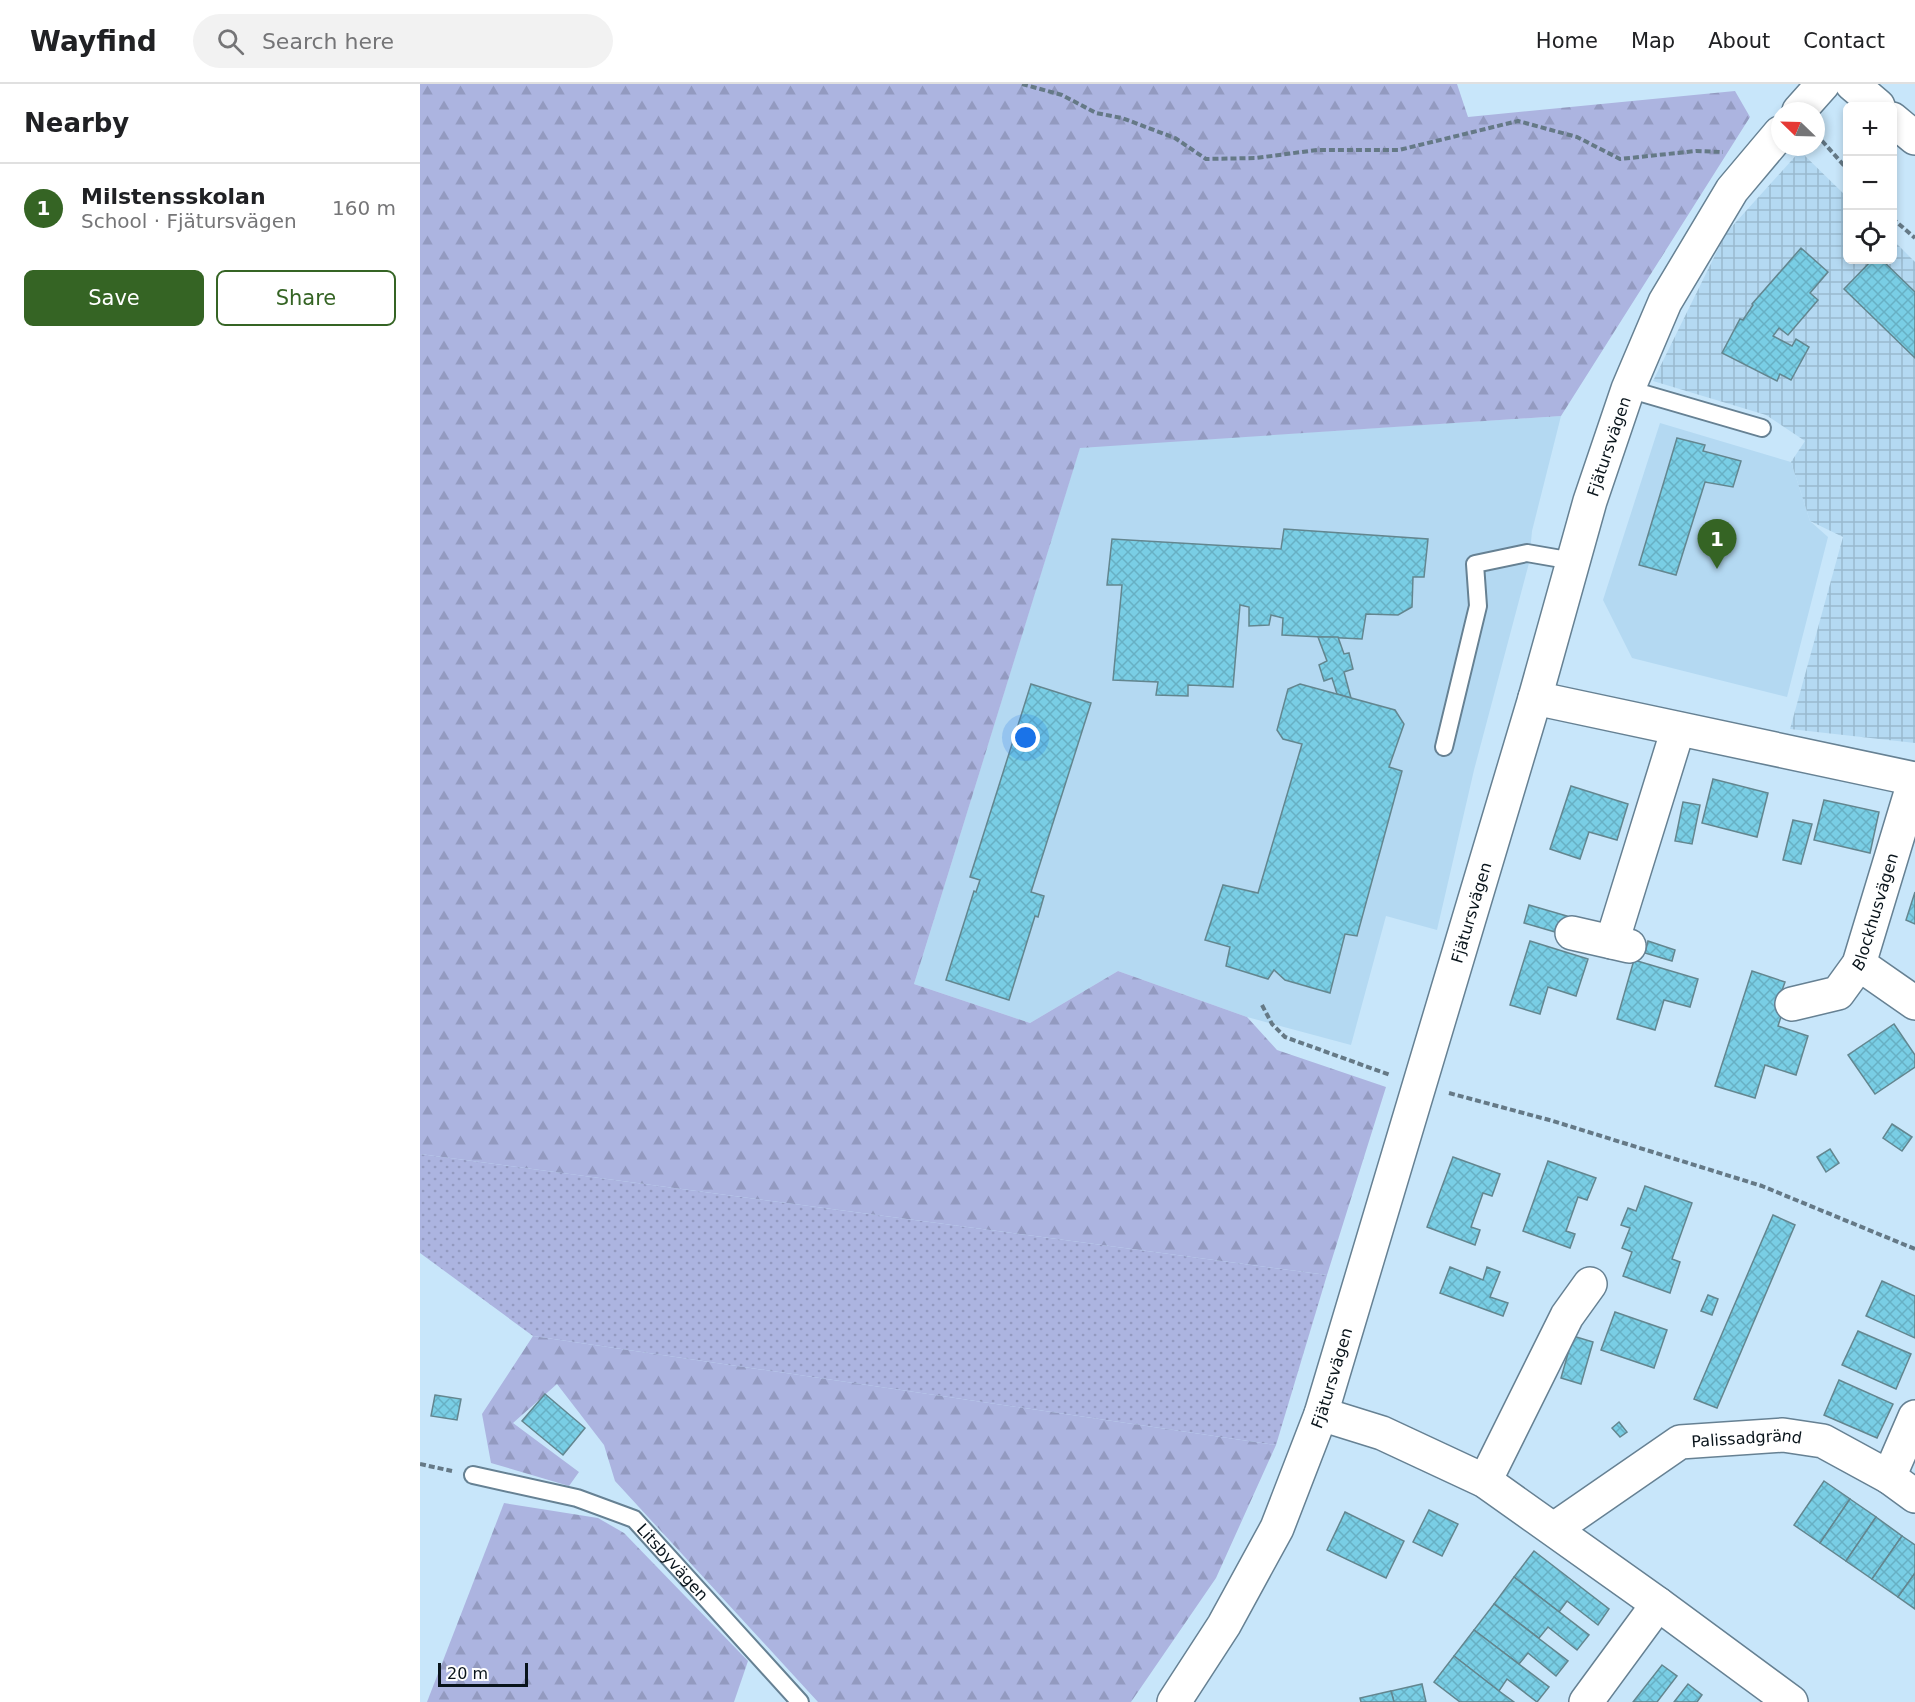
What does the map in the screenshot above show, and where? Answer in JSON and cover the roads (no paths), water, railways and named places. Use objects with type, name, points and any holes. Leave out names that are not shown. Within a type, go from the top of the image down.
[{"type":"street","points":[[1807,102],[1823,84]]},
{"type":"street","points":[[1852,84],[1873,102]]},
{"type":"street","points":[[1897,122],[1915,138]]},
{"type":"street","name":"Fjätursvägen","points":[[1174,1702],[1224,1625],[1277,1528],[1321,1414],[1535,699],[1590,501],[1628,388],[1665,302],[1732,190],[1771,144]]},
{"type":"street","name":"Blockhusvägen","points":[[1535,699],[1915,779],[1858,964],[1838,993],[1792,1004]]},
{"type":"street","points":[[1572,933],[1621,944],[1678,729]]},
{"type":"street","points":[[1858,964],[1915,1003]]},
{"type":"street","points":[[1485,1481],[1568,1316],[1590,1284]]},
{"type":"street","points":[[1321,1414],[1382,1433],[1485,1481],[1791,1702]]},
{"type":"street","points":[[1889,1478],[1915,1416]]},
{"type":"street","name":"Palissadgränd","points":[[1554,1529],[1680,1442],[1783,1435],[1823,1441],[1889,1478],[1915,1496]]},
{"type":"street","points":[[1586,1702],[1658,1604]]},
{"type":"lane","points":[[1628,388],[1762,428]]},
{"type":"lane","points":[[1444,747],[1479,606],[1475,564],[1527,553],[1573,561]]},
{"type":"lane","name":"Litsbyvägen","points":[[473,1475],[577,1498],[634,1519],[800,1702]]},
{"type":"place","name":"Milstensskolan","points":[[1717,569]]}]
